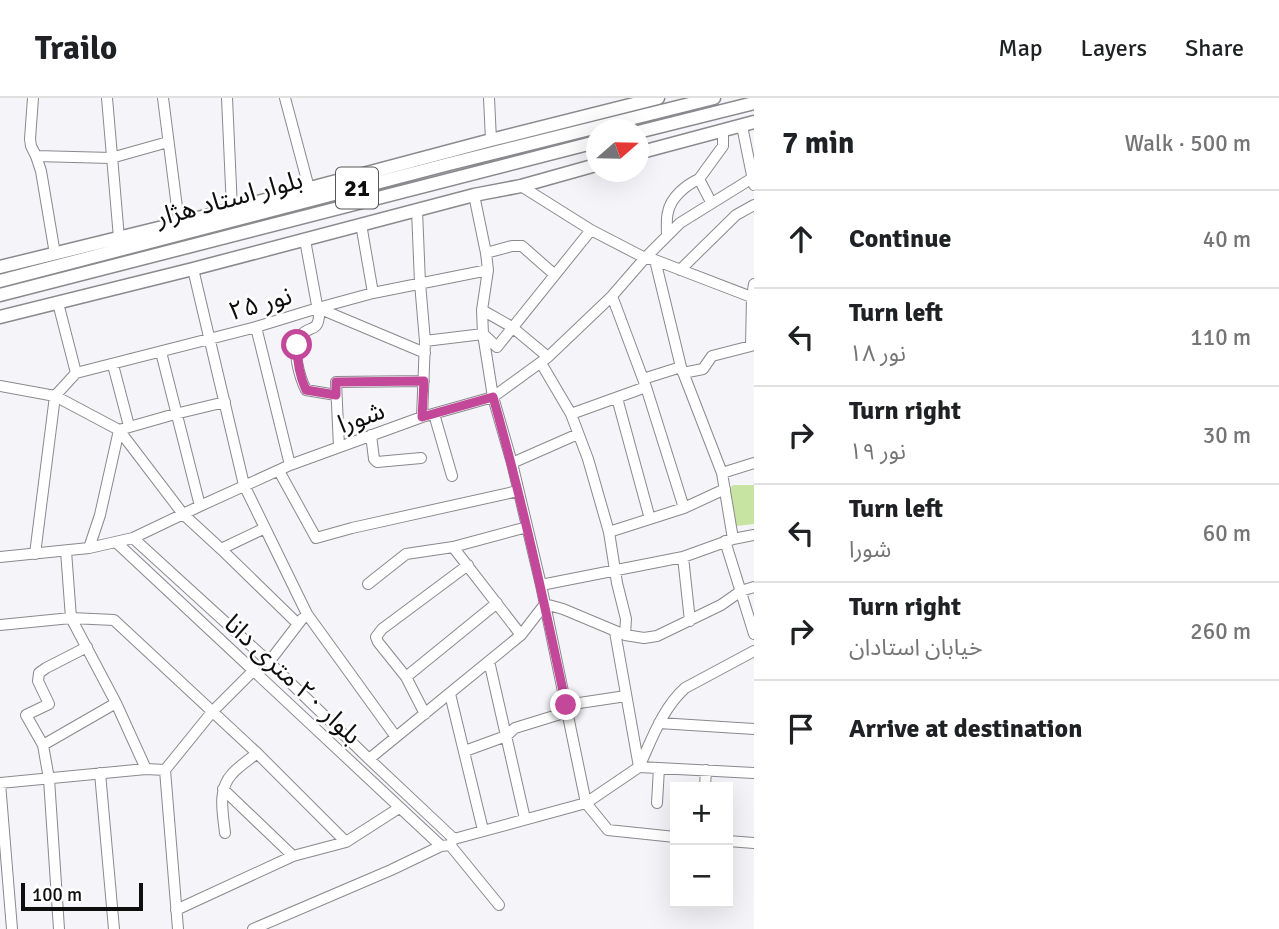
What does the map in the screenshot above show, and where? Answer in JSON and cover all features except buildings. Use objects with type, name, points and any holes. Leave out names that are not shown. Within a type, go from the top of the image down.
[{"type":"main road","name":"بلوار استاد هژار","points":[[0,267],[179,223],[632,101],[658,98]]},
{"type":"main road","name":"بلوار استاد هژار","points":[[0,281],[715,98]]},
{"type":"main road","points":[[649,129],[754,103]]},
{"type":"main road","points":[[649,150],[748,124]]},
{"type":"main road","points":[[649,134],[687,140]]},
{"type":"main road","name":"بلوار استاد هژار","points":[[0,295],[586,145]]},
{"type":"main road","points":[[0,317],[474,195],[521,186],[586,167]]},
{"type":"main road","points":[[38,271],[82,246]]},
{"type":"street","points":[[33,98],[30,139],[41,171],[55,254]]},
{"type":"street","points":[[107,98],[119,238]]},
{"type":"street","points":[[163,98],[179,223]]},
{"type":"street","points":[[227,98],[232,209]]},
{"type":"street","points":[[285,98],[309,188]]},
{"type":"street","points":[[489,98],[491,140]]},
{"type":"street","points":[[748,124],[753,180]]},
{"type":"street","points":[[667,236],[671,204],[685,187],[699,179],[723,146],[723,130]]},
{"type":"street","points":[[36,156],[111,158],[168,142]]},
{"type":"street","points":[[699,179],[711,202]]},
{"type":"street","name":"شورا","points":[[0,557],[89,548],[133,538],[290,465],[422,417],[493,397],[545,360],[650,259],[680,223],[711,202],[753,180]]},
{"type":"street","points":[[521,186],[591,230],[650,259],[753,298]]},
{"type":"street","points":[[474,195],[488,270],[482,310],[493,397],[541,585],[586,803],[608,831],[670,837]]},
{"type":"street","points":[[681,270],[736,215],[754,205]]},
{"type":"street","points":[[417,210],[425,341],[422,417]]},
{"type":"street","points":[[361,225],[373,293]]},
{"type":"street","points":[[425,341],[483,334],[497,347],[591,230]]},
{"type":"street","points":[[305,240],[318,308],[318,323],[299,338],[297,359],[300,377],[306,390],[336,395]]},
{"type":"street","points":[[486,253],[522,246],[555,275]]},
{"type":"street","points":[[650,259],[682,370],[722,472],[729,540],[754,634]]},
{"type":"street","points":[[193,269],[244,485],[307,614],[396,737]]},
{"type":"street","name":"نور ۲۵","points":[[76,373],[256,327],[373,293],[488,270]]},
{"type":"street","points":[[571,414],[682,370],[703,369],[712,356],[751,346],[754,284]]},
{"type":"street","points":[[612,296],[645,383],[684,508]]},
{"type":"street","points":[[35,554],[55,396],[76,373],[58,303]]},
{"type":"street","points":[[318,308],[425,353]]},
{"type":"street","points":[[482,310],[512,327],[545,360],[571,414],[588,459],[609,531],[626,619],[620,633],[626,696],[639,767]]},
{"type":"street","points":[[256,327],[290,465]]},
{"type":"street","points":[[161,352],[200,506]]},
{"type":"street","points":[[113,365],[124,428],[183,514],[298,624]]},
{"type":"street","points":[[339,447],[336,382],[424,381]]},
{"type":"street","points":[[0,386],[55,396],[124,428],[225,402]]},
{"type":"street","points":[[617,398],[650,519]]},
{"type":"street","points":[[434,414],[452,475]]},
{"type":"street","points":[[89,548],[124,428]]},
{"type":"street","points":[[512,463],[579,434]]},
{"type":"street","points":[[371,435],[374,459],[377,462],[421,458]]},
{"type":"street","points":[[722,472],[754,463]]},
{"type":"street","points":[[279,471],[316,538],[519,491]]},
{"type":"street","points":[[609,531],[684,508],[725,489]]},
{"type":"street","points":[[368,584],[406,554],[453,547],[527,527]]},
{"type":"street","points":[[221,549],[265,528]]},
{"type":"street","points":[[541,585],[683,557],[729,540],[754,535]]},
{"type":"street","name":"بلوار ۲۰ متری دانا","points":[[133,538],[270,662],[369,759],[448,843]]},
{"type":"street","name":"بلوار ۲۰ متری دانا","points":[[117,543],[400,808],[448,843]]},
{"type":"street","points":[[453,547],[521,635]]},
{"type":"street","points":[[66,551],[71,618],[116,703],[146,769]]},
{"type":"street","points":[[683,557],[690,621]]},
{"type":"street","points":[[425,714],[406,677],[376,636],[468,565]]},
{"type":"street","points":[[545,604],[620,633],[651,638],[721,605],[741,591],[754,587]]},
{"type":"street","points":[[406,677],[497,603]]},
{"type":"street","points":[[369,759],[521,635],[545,604]]},
{"type":"street","points":[[270,662],[307,614]]},
{"type":"street","points":[[0,625],[71,618],[114,620],[257,753],[346,842]]},
{"type":"street","points":[[59,929],[49,779],[43,745],[26,715],[49,704],[38,681],[39,673],[87,647]]},
{"type":"street","points":[[253,929],[266,927],[448,843],[484,830],[586,803],[639,767],[659,723],[685,688],[754,651]]},
{"type":"street","points":[[489,661],[525,819]]},
{"type":"street","points":[[178,929],[165,771],[212,712],[253,671]]},
{"type":"street","points":[[450,694],[484,830]]},
{"type":"street","points":[[465,751],[506,736],[514,728],[566,709],[626,696]]},
{"type":"street","points":[[43,745],[116,703]]},
{"type":"street","points":[[659,723],[754,729]]},
{"type":"street","points":[[225,833],[223,789],[232,774],[257,753]]},
{"type":"street","points":[[639,767],[754,773]]},
{"type":"street","points":[[657,803],[659,768]]},
{"type":"street","points":[[12,929],[0,783],[146,769],[165,771]]},
{"type":"street","points":[[705,782],[706,770]]},
{"type":"street","points":[[100,773],[114,929]]},
{"type":"street","points":[[223,789],[293,856]]},
{"type":"street","points":[[176,910],[293,856],[346,842],[400,808]]},
{"type":"street","points":[[733,842],[754,843]]},
{"type":"street","points":[[448,843],[499,905]]},
{"type":"green space","points":[[733,485],[754,485],[754,524],[736,526],[729,490]]},
{"type":"route","points":[[297,345],[300,377],[306,390],[336,395],[336,382],[424,381],[422,417],[493,397],[541,585],[566,705]]}]
